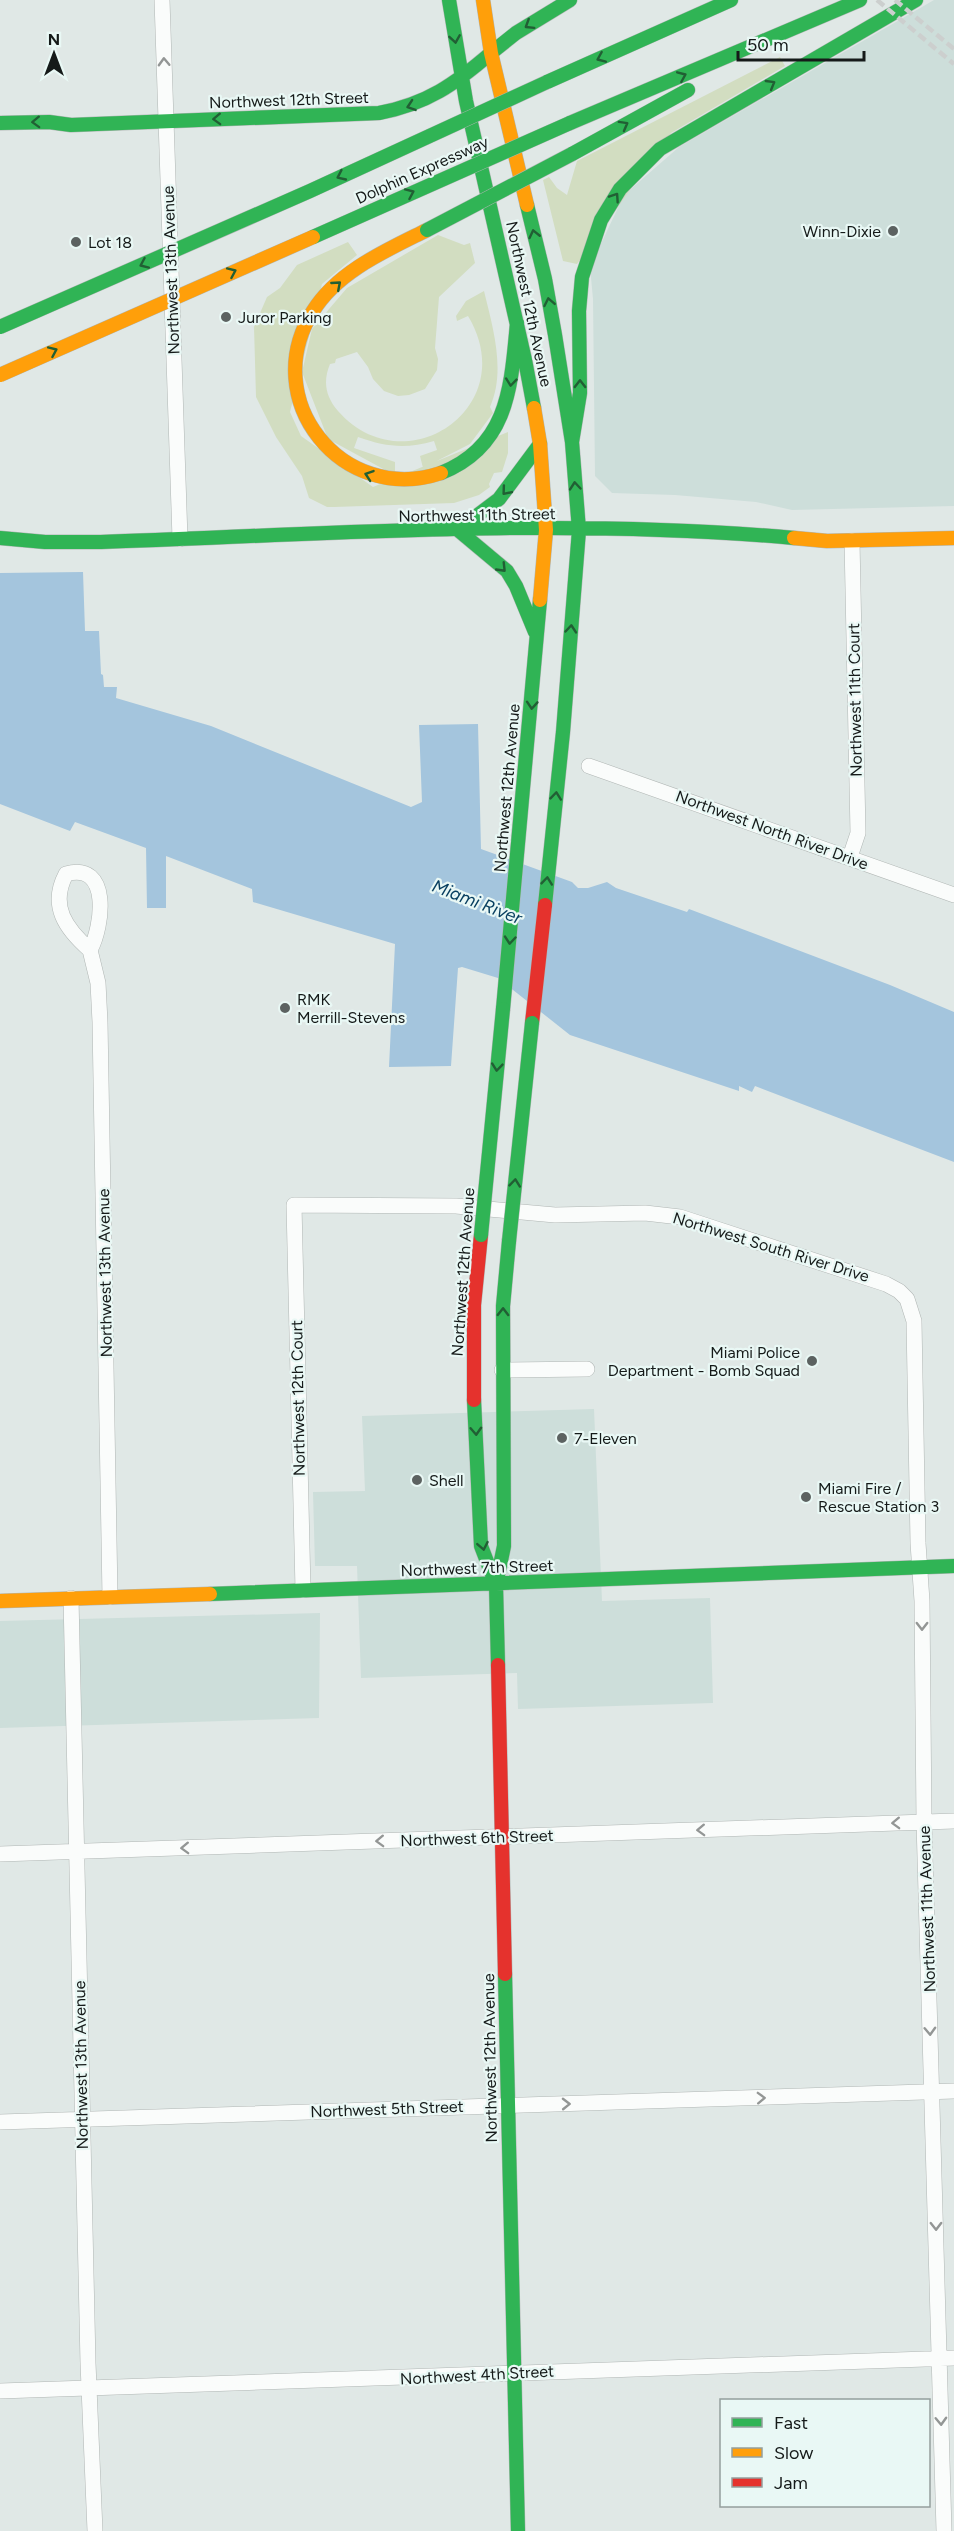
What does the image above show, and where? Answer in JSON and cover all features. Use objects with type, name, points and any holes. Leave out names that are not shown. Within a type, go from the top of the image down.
[{"type":"main road","name":"Northwest 12th Avenue","points":[[449,0],[462,78],[517,324],[540,444],[546,530],[530,729],[474,1305],[473,1372],[481,1546],[495,1584]]},
{"type":"main road","name":"Northwest 12th Avenue","points":[[483,0],[491,53],[545,279],[572,442],[579,530],[562,732],[504,1288],[502,1370],[504,1546],[495,1584],[518,2531]]},
{"type":"main road","name":"Northwest 12th Street","points":[[0,123],[50,122],[71,125],[357,115],[395,111],[433,97],[462,78],[516,33],[570,0]]},
{"type":"main road","name":"Dolphin Expressway","points":[[0,327],[310,191],[731,0]]},
{"type":"main road","name":"Dolphin Expressway","points":[[0,375],[570,123],[860,0]]},
{"type":"main road","points":[[572,442],[580,393],[579,311],[582,277],[597,229],[620,189],[660,149],[916,0]]},
{"type":"main road","points":[[517,324],[510,391],[505,411],[495,429],[482,444],[456,466],[432,476],[416,479],[388,480],[375,477],[348,466],[326,449],[303,417],[296,394],[294,357],[302,328],[319,302],[349,274],[818,19]]},
{"type":"main road","name":"Northwest 12th Street","points":[[0,136],[53,135],[71,125]]},
{"type":"main road","points":[[537,639],[516,586],[507,571],[458,530],[499,499],[540,444]]},
{"type":"main road","name":"Northwest 11th Street","points":[[0,537],[67,542],[458,530],[653,529],[852,541],[954,538]]},
{"type":"main road","name":"Northwest 7th Street","points":[[0,1601],[954,1566]]},
{"type":"street","name":"Northwest 13th Avenue","points":[[162,0],[180,539]]},
{"type":"street","name":"Northwest 11th Court","points":[[850,857],[858,832],[852,541]]},
{"type":"street","name":"Northwest North River Drive","points":[[589,766],[850,857],[954,896]]},
{"type":"street","points":[[77,871],[87,873],[94,880],[99,897],[100,917],[97,938],[90,950],[71,934],[58,902],[60,886],[66,874],[77,871]]},
{"type":"street","name":"Northwest 13th Avenue","points":[[90,950],[98,982],[100,1022],[110,1597]]},
{"type":"street","name":"Northwest South River Drive","points":[[294,1205],[456,1206],[555,1215],[645,1213],[680,1217],[870,1277],[899,1291]]},
{"type":"street","name":"Northwest 12th Court","points":[[294,1205],[303,1590]]},
{"type":"street","name":"Northwest 11th Avenue","points":[[899,1291],[907,1299],[914,1320],[932,2091],[946,2359],[944,2531]]},
{"type":"street","points":[[502,1370],[587,1370]]},
{"type":"street","name":"Northwest 13th Avenue","points":[[71,1598],[94,2531]]},
{"type":"street","name":"Northwest 6th Street","points":[[0,1854],[954,1821]]},
{"type":"street","name":"Northwest 5th Street","points":[[0,2122],[954,2091]]},
{"type":"street","name":"Northwest 4th Street","points":[[0,2391],[946,2359]]},
{"type":"shaded area","points":[[934,0],[954,0],[954,506],[792,510],[756,502],[675,495],[612,493],[595,476],[593,299],[590,267],[624,195],[679,147]]},
{"type":"shaded area","points":[[594,1409],[602,1601],[710,1598],[713,1703],[518,1709],[517,1673],[361,1678],[357,1566],[315,1566],[313,1492],[365,1491],[362,1416]]},
{"type":"shaded area","points":[[320,1613],[319,1718],[0,1728],[0,1621]]},
{"type":"green space","points":[[780,57],[785,66],[671,133],[577,264],[563,261],[543,180],[549,177],[557,188],[567,195],[577,161]]},
{"type":"green space","points":[[438,235],[464,245],[470,243],[475,263],[439,297],[435,348],[438,359],[437,370],[425,389],[398,396],[384,391],[373,379],[368,367],[357,352],[336,359],[335,363],[330,364],[326,376],[326,388],[338,411],[365,432],[394,441],[423,438],[449,426],[469,406],[480,380],[481,349],[468,316],[457,321],[456,316],[466,301],[484,291],[498,364],[495,393],[490,407],[493,413],[470,444],[423,468],[420,456],[437,450],[434,441],[396,446],[358,437],[354,448],[395,462],[395,471],[387,471],[328,439],[302,372],[312,329],[347,288]]},
{"type":"green space","points":[[348,242],[357,255],[322,284],[290,412],[301,436],[373,487],[508,432],[508,453],[502,472],[494,473],[490,487],[479,495],[454,503],[327,507],[309,498],[302,476],[276,437],[256,397],[254,327],[267,297],[280,288],[297,265]]},
{"type":"water","name":"Miami River","points":[[83,572],[85,631],[99,631],[101,674],[104,687],[117,687],[116,698],[211,726],[411,807],[422,802],[419,725],[478,724],[481,849],[572,882],[578,888],[588,888],[607,882],[616,888],[687,912],[689,909],[890,985],[954,1012],[954,1162],[755,1086],[752,1092],[739,1086],[739,1091],[570,1035],[498,978],[462,967],[458,968],[451,1066],[389,1067],[395,944],[253,902],[252,889],[166,856],[166,908],[147,908],[146,848],[75,822],[70,831],[0,804],[0,573]]},
{"type":"railway","points":[[877,0],[954,64]]},
{"type":"railway","points":[[895,0],[954,49]]},
{"type":"traffic: fast","points":[[449,0],[466,101],[534,408]]},
{"type":"traffic: fast","points":[[491,53],[516,33],[570,0]]},
{"type":"traffic: fast","points":[[547,82],[731,0]]},
{"type":"traffic: fast","points":[[570,123],[860,0]]},
{"type":"traffic: fast","points":[[572,442],[580,393],[579,311],[582,277],[601,220],[620,189],[660,149],[916,0]]},
{"type":"traffic: fast","points":[[0,123],[49,122],[71,125],[379,113],[412,104],[440,91],[491,53]]},
{"type":"traffic: fast","points":[[0,327],[310,191],[547,82]]},
{"type":"traffic: fast","points":[[572,154],[688,90]]},
{"type":"traffic: fast","points":[[313,237],[570,123]]},
{"type":"traffic: fast","points":[[427,230],[572,154]]},
{"type":"traffic: fast","points":[[527,205],[545,279],[555,335],[572,442],[579,530],[563,732],[545,905]]},
{"type":"traffic: fast","points":[[441,473],[464,461],[481,447],[493,430],[502,412],[508,391],[517,323]]},
{"type":"traffic: fast","points":[[458,530],[499,499],[540,444]]},
{"type":"traffic: fast","points":[[0,538],[45,542],[101,542],[534,528],[708,532],[794,538]]},
{"type":"traffic: fast","points":[[458,530],[507,571],[516,586],[535,632]]},
{"type":"traffic: fast","points":[[503,1009],[540,600]]},
{"type":"traffic: fast","points":[[481,1235],[503,1009]]},
{"type":"traffic: fast","points":[[509,1241],[532,1023]]},
{"type":"traffic: fast","points":[[498,1665],[496,1585],[504,1546],[503,1306],[509,1241]]},
{"type":"traffic: fast","points":[[474,1400],[481,1546],[496,1585]]},
{"type":"traffic: fast","points":[[210,1594],[954,1566]]},
{"type":"traffic: fast","points":[[505,1974],[518,2531]]},
{"type":"traffic: slow","points":[[483,0],[491,53],[527,205]]},
{"type":"traffic: slow","points":[[427,230],[364,263],[323,297],[313,311],[298,345],[295,378],[303,410],[319,437],[342,459],[371,474],[405,479],[441,473]]},
{"type":"traffic: slow","points":[[0,375],[313,237]]},
{"type":"traffic: slow","points":[[534,408],[540,444],[546,530],[540,600]]},
{"type":"traffic: slow","points":[[794,538],[827,541],[954,538]]},
{"type":"traffic: slow","points":[[0,1601],[210,1594]]},
{"type":"traffic: jam","points":[[532,1023],[545,905]]},
{"type":"traffic: jam","points":[[474,1400],[474,1305],[481,1235]]},
{"type":"traffic: jam","points":[[498,1665],[505,1974]]},
{"type":"place","name":"Winn-Dixie","points":[[893,231]]},
{"type":"place","name":"Lot 18","points":[[76,242]]},
{"type":"place","name":"Juror Parking","points":[[226,317]]},
{"type":"place","name":"RMK Merrill-Stevens","points":[[285,1008]]},
{"type":"place","name":"Miami Police Department - Bomb Squad","points":[[812,1361]]},
{"type":"place","name":"7-Eleven","points":[[562,1438]]},
{"type":"place","name":"Shell","points":[[417,1480]]},
{"type":"place","name":"Miami Fire / Rescue Station 3","points":[[806,1497]]}]
